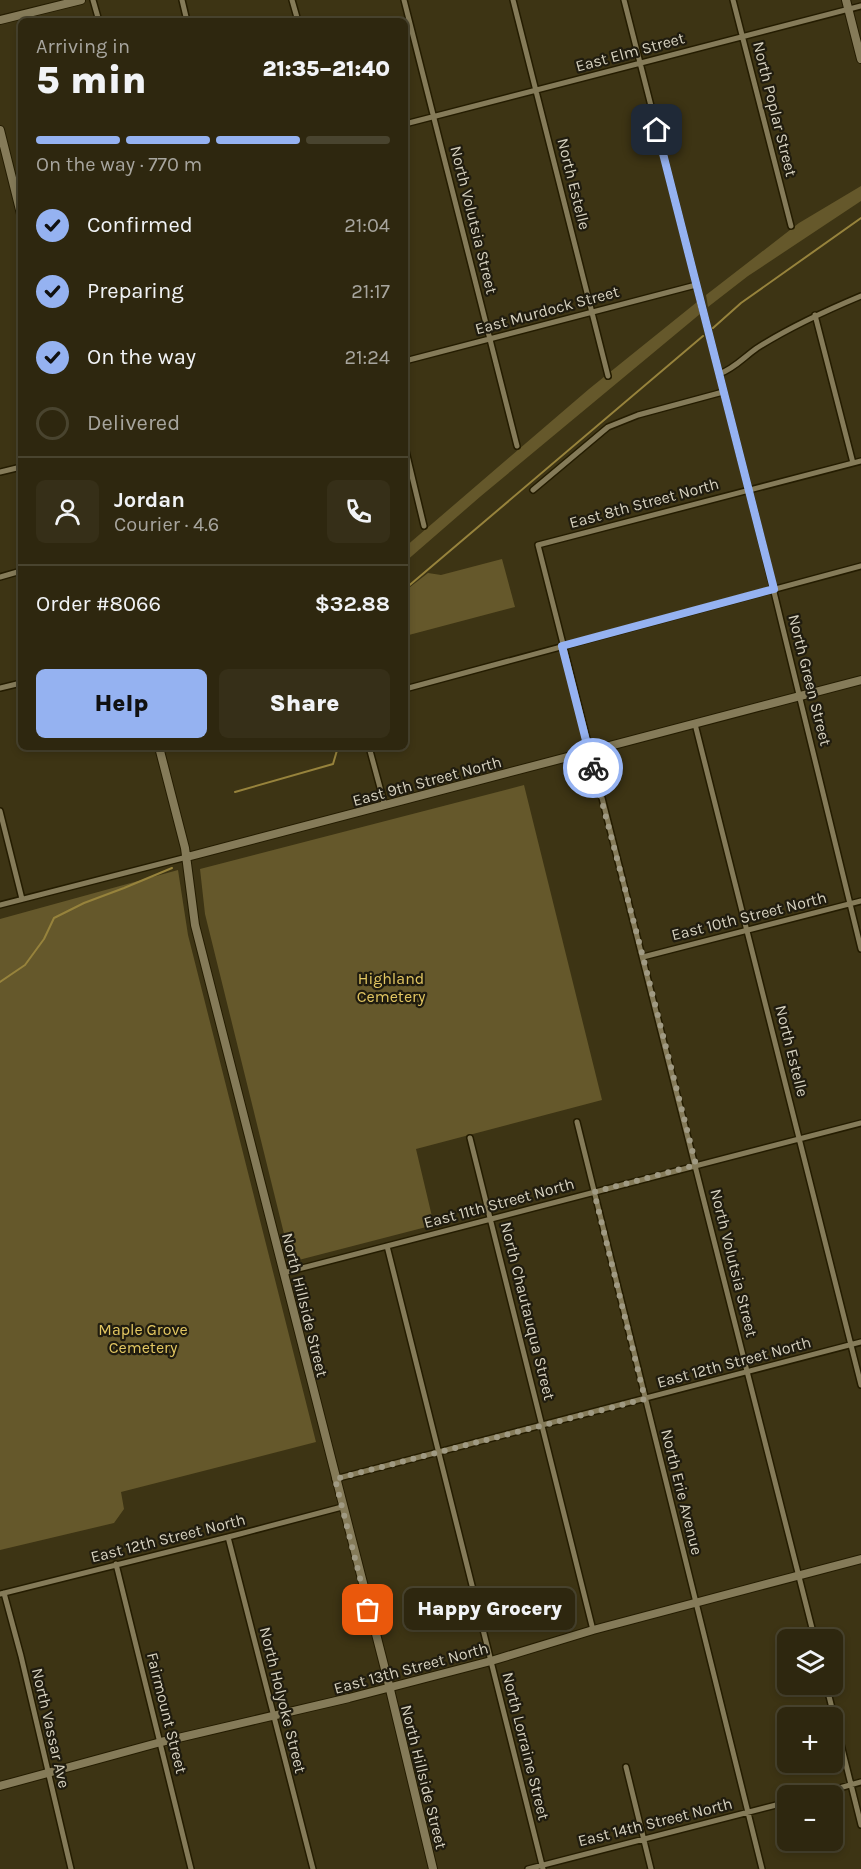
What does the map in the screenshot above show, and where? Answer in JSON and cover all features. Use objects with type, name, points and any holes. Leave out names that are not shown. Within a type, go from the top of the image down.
[{"type":"main road","points":[[0,20],[81,0]]},
{"type":"main road","points":[[846,0],[861,59]]},
{"type":"main road","points":[[0,130],[18,202]]},
{"type":"main road","name":"East 9th Street North","points":[[187,857],[861,680]]},
{"type":"main road","name":"North Hillside Street","points":[[160,750],[187,857],[195,924],[433,1869]]},
{"type":"main road","name":"East 13th Street North","points":[[0,1786],[161,1742],[273,1717],[491,1661],[593,1630],[861,1559]]},
{"type":"street","points":[[93,0],[98,18]]},
{"type":"street","points":[[182,0],[187,18]]},
{"type":"street","points":[[292,0],[297,18]]},
{"type":"street","name":"North Volutsia Street","points":[[404,0],[518,446]]},
{"type":"street","name":"North Estelle","points":[[513,0],[608,376]]},
{"type":"street","name":"North Green Street","points":[[624,0],[774,589],[861,949]]},
{"type":"street","name":"North Poplar Street","points":[[733,0],[791,226]]},
{"type":"street","name":"East Elm Street","points":[[408,123],[861,6]]},
{"type":"street","name":"East Murdock Street","points":[[408,360],[696,285]]},
{"type":"street","points":[[719,374],[729,371],[756,349],[815,315],[861,296]]},
{"type":"street","points":[[815,315],[853,463]]},
{"type":"street","points":[[533,490],[608,427],[723,392]]},
{"type":"street","points":[[408,459],[424,526]]},
{"type":"street","name":"East 8th Street North","points":[[538,545],[861,461]]},
{"type":"street","points":[[0,472],[18,468]]},
{"type":"street","name":"North Volutsia Street","points":[[538,545],[812,1629]]},
{"type":"street","points":[[408,688],[861,566]]},
{"type":"street","points":[[0,577],[18,572]]},
{"type":"street","points":[[0,688],[18,684]]},
{"type":"street","name":"North Estelle","points":[[695,724],[861,1385]]},
{"type":"street","points":[[370,750],[385,806]]},
{"type":"street","points":[[0,811],[22,899]]},
{"type":"street","name":"East 9th Street North","points":[[0,905],[187,857]]},
{"type":"street","name":"East 10th Street North","points":[[643,957],[861,901]]},
{"type":"street","name":"North Erie Avenue","points":[[577,1122],[762,1869]]},
{"type":"street","name":"East 11th Street North","points":[[283,1273],[861,1123]]},
{"type":"street","name":"North Chautauqua Street","points":[[470,1138],[593,1630]]},
{"type":"street","name":"North Lorraine Street","points":[[387,1246],[542,1867]]},
{"type":"street","name":"East 12th Street North","points":[[335,1479],[861,1342]]},
{"type":"street","name":"East 12th Street North","points":[[2,1594],[342,1507]]},
{"type":"street","name":"North Holyoke Street","points":[[228,1537],[313,1869]]},
{"type":"street","name":"Fairmount Street","points":[[116,1564],[191,1869]]},
{"type":"street","name":"North Vassar Ave","points":[[2,1594],[71,1869]]},
{"type":"street","points":[[829,1695],[861,1825]]},
{"type":"street","points":[[626,1767],[651,1869]]},
{"type":"street","points":[[843,1787],[861,1782]]},
{"type":"street","name":"East 14th Street North","points":[[528,1869],[777,1805]]},
{"type":"green space","points":[[861,186],[861,201],[748,276],[708,307],[706,295],[799,223]]},
{"type":"green space","points":[[697,302],[700,314],[408,559],[408,544],[589,389]]},
{"type":"green space","points":[[502,559],[515,607],[408,635],[408,589],[428,573],[441,575]]},
{"type":"green space","name":"Highland Cemetery","points":[[524,785],[602,1100],[416,1149],[434,1225],[291,1262],[205,914],[200,869]]},
{"type":"green space","name":"Maple Grove Cemetery","points":[[178,870],[188,935],[316,1442],[121,1492],[124,1509],[114,1523],[0,1550],[0,919]]},
{"type":"waterway","points":[[713,328],[741,303],[861,218]]},
{"type":"waterway","points":[[408,586],[703,336]]},
{"type":"waterway","points":[[235,792],[333,764],[337,750]]},
{"type":"waterway","points":[[0,982],[25,965],[44,939],[54,918],[84,903],[172,868]]},
{"type":"way so far","points":[[368,1610],[335,1479],[645,1399],[594,1192],[696,1165],[593,768]]},
{"type":"place","name":"Happy Grocery","points":[[368,1610]]},
{"type":"route","points":[[593,768],[562,646],[774,589],[657,130]]}]
